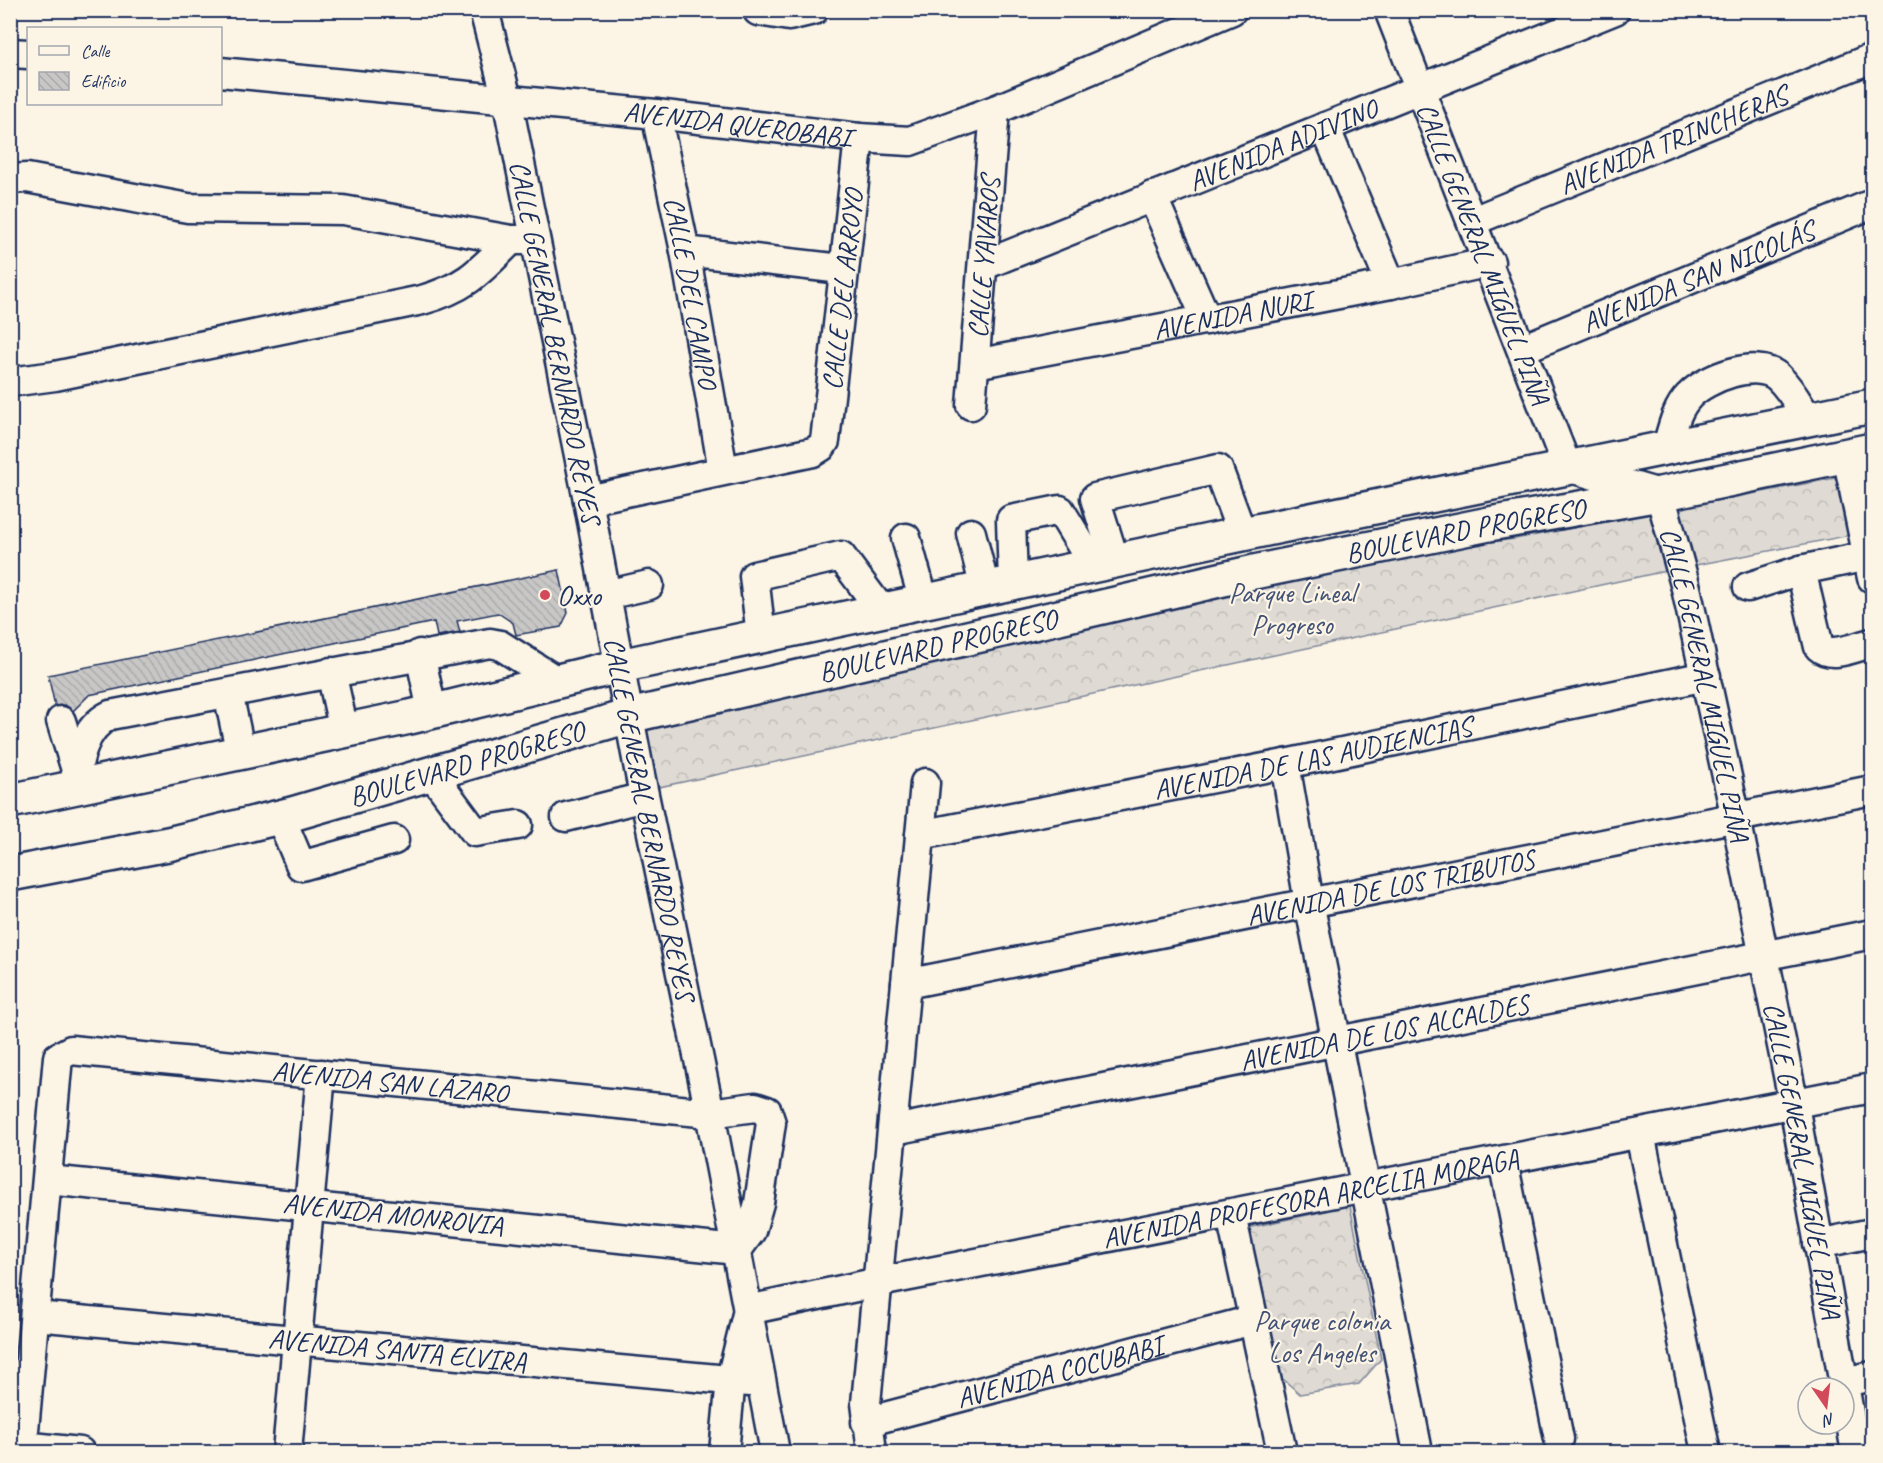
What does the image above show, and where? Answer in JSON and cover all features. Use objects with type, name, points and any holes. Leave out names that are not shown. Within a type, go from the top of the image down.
[{"type":"main road","name":"BOULEVARD PROGRESO","points":[[10,801],[76,780],[241,754],[760,636],[1242,534],[1872,406]]},
{"type":"main road","points":[[1660,494],[1691,468],[1753,430]]},
{"type":"main road","name":"BOULEVARD PROGRESO","points":[[10,874],[168,844],[432,774],[629,716],[1242,575],[1489,524],[1660,494],[1860,452]]},
{"type":"main road","points":[[1489,524],[1533,498],[1567,467]]},
{"type":"street","name":"CALLE GENERAL BERNARDO REYES","points":[[484,10],[507,99],[523,240],[588,500],[644,797],[710,1113],[775,1452]]},
{"type":"street","points":[[758,11],[789,16],[814,10]]},
{"type":"street","name":"AVENIDA QUEROBABI","points":[[222,72],[656,114],[859,138],[921,139],[1232,10]]},
{"type":"street","name":"CALLE GENERAL MIGUEL PIÑA","points":[[1389,10],[1490,262],[1567,467],[1660,494],[1686,588],[1736,818],[1794,1105],[1843,1376]]},
{"type":"street","name":"AVENIDA ADIVINO","points":[[984,265],[1615,10]]},
{"type":"street","points":[[10,53],[27,54]]},
{"type":"street","name":"AVENIDA TRINCHERAS","points":[[1473,221],[1872,58]]},
{"type":"street","name":"CALLE YAVAROS","points":[[971,405],[995,110]]},
{"type":"street","name":"CALLE DEL CAMPO","points":[[656,114],[685,251],[723,470]]},
{"type":"street","points":[[1325,127],[1391,284]]},
{"type":"street","name":"CALLE DEL ARROYO","points":[[723,470],[813,453],[825,441],[842,269],[859,138]]},
{"type":"street","points":[[10,178],[27,178],[188,208],[343,210],[523,240]]},
{"type":"street","points":[[1152,196],[1207,320]]},
{"type":"street","name":"AVENIDA SAN NICOLÁS","points":[[1522,349],[1872,204]]},
{"type":"street","points":[[10,382],[55,376],[422,300],[451,291],[473,278],[523,240]]},
{"type":"street","points":[[685,251],[842,269]]},
{"type":"street","name":"AVENIDA NURI","points":[[975,364],[1391,284],[1490,262]]},
{"type":"street","points":[[1667,447],[1678,414],[1689,396],[1705,384],[1745,371],[1765,369],[1778,376],[1808,419]]},
{"type":"street","points":[[1748,586],[1801,570],[1871,563],[1860,452]]},
{"type":"street","points":[[1104,564],[1095,498],[1218,469],[1242,534]]},
{"type":"street","points":[[588,500],[723,470]]},
{"type":"street","points":[[999,586],[1011,520],[1060,510],[1104,564]]},
{"type":"street","points":[[970,533],[999,586]]},
{"type":"street","points":[[906,538],[924,602]]},
{"type":"street","points":[[760,636],[754,576],[841,556],[882,611]]},
{"type":"street","points":[[1801,570],[1818,647],[1834,652],[1872,642]]},
{"type":"street","points":[[606,595],[649,585]]},
{"type":"street","points":[[76,780],[91,729],[99,720],[110,715],[420,654],[497,643],[557,681]]},
{"type":"street","points":[[420,654],[432,711]]},
{"type":"street","points":[[331,672],[344,731]]},
{"type":"street","name":"AVENIDA DE LAS AUDIENCIAS","points":[[920,836],[1285,764],[1706,676]]},
{"type":"street","points":[[228,693],[241,754]]},
{"type":"street","points":[[61,721],[76,780]]},
{"type":"street","points":[[1285,764],[1309,902],[1418,1452]]},
{"type":"street","points":[[432,774],[475,832],[518,825]]},
{"type":"street","points":[[872,1452],[866,1422],[866,1403],[894,1130],[925,783]]},
{"type":"street","name":"AVENIDA DE LOS TRIBUTOS","points":[[906,984],[1872,790]]},
{"type":"street","points":[[566,817],[644,797]]},
{"type":"street","points":[[280,816],[301,866],[394,840]]},
{"type":"street","name":"AVENIDA DE LOS ALCALDES","points":[[894,1130],[1872,934]]},
{"type":"street","name":"AVENIDA SAN LÁZARO","points":[[48,1180],[58,1057],[70,1050],[710,1113],[755,1107],[766,1111],[770,1116],[759,1203],[751,1231],[737,1250]]},
{"type":"street","points":[[287,1452],[321,1074]]},
{"type":"street","name":"AVENIDA PROFESORA ARCELIA MORAGA","points":[[748,1310],[879,1282],[1872,1088]]},
{"type":"street","points":[[1640,1134],[1706,1452]]},
{"type":"street","points":[[1503,1161],[1559,1439]]},
{"type":"street","points":[[48,1180],[23,1449],[80,1452]]},
{"type":"street","name":"AVENIDA MONROVIA","points":[[48,1180],[737,1250]]},
{"type":"street","points":[[1231,1215],[1282,1452]]},
{"type":"street","points":[[1818,1244],[1872,1233]]},
{"type":"street","points":[[724,1452],[731,1379],[748,1310]]},
{"type":"street","name":"AVENIDA SANTA ELVIRA","points":[[35,1316],[296,1338],[731,1379],[761,1384]]},
{"type":"street","name":"AVENIDA COCUBABI","points":[[866,1422],[1253,1320]]},
{"type":"street","points":[[1856,1380],[1872,1377]]},
{"type":"street","name":"CALLE GENERAL MIGUEL PIÑA","points":[[1853,1436],[1856,1452]]},
{"type":"green space","name":"Parque Lineal Progreso","points":[[1872,471],[1872,531],[1675,569],[659,787],[640,725],[1288,566],[1515,539]]},
{"type":"green space","name":"Parque colonia Los Angeles","points":[[1350,1206],[1381,1359],[1359,1384],[1300,1394],[1275,1372],[1247,1228]]},
{"type":"building","points":[[559,570],[568,613],[561,627],[516,635],[513,623],[498,613],[457,621],[460,632],[437,636],[434,622],[89,695],[73,711],[65,705],[55,706],[48,675]]},
{"type":"place","name":"Oxxo","points":[[545,595]]}]
